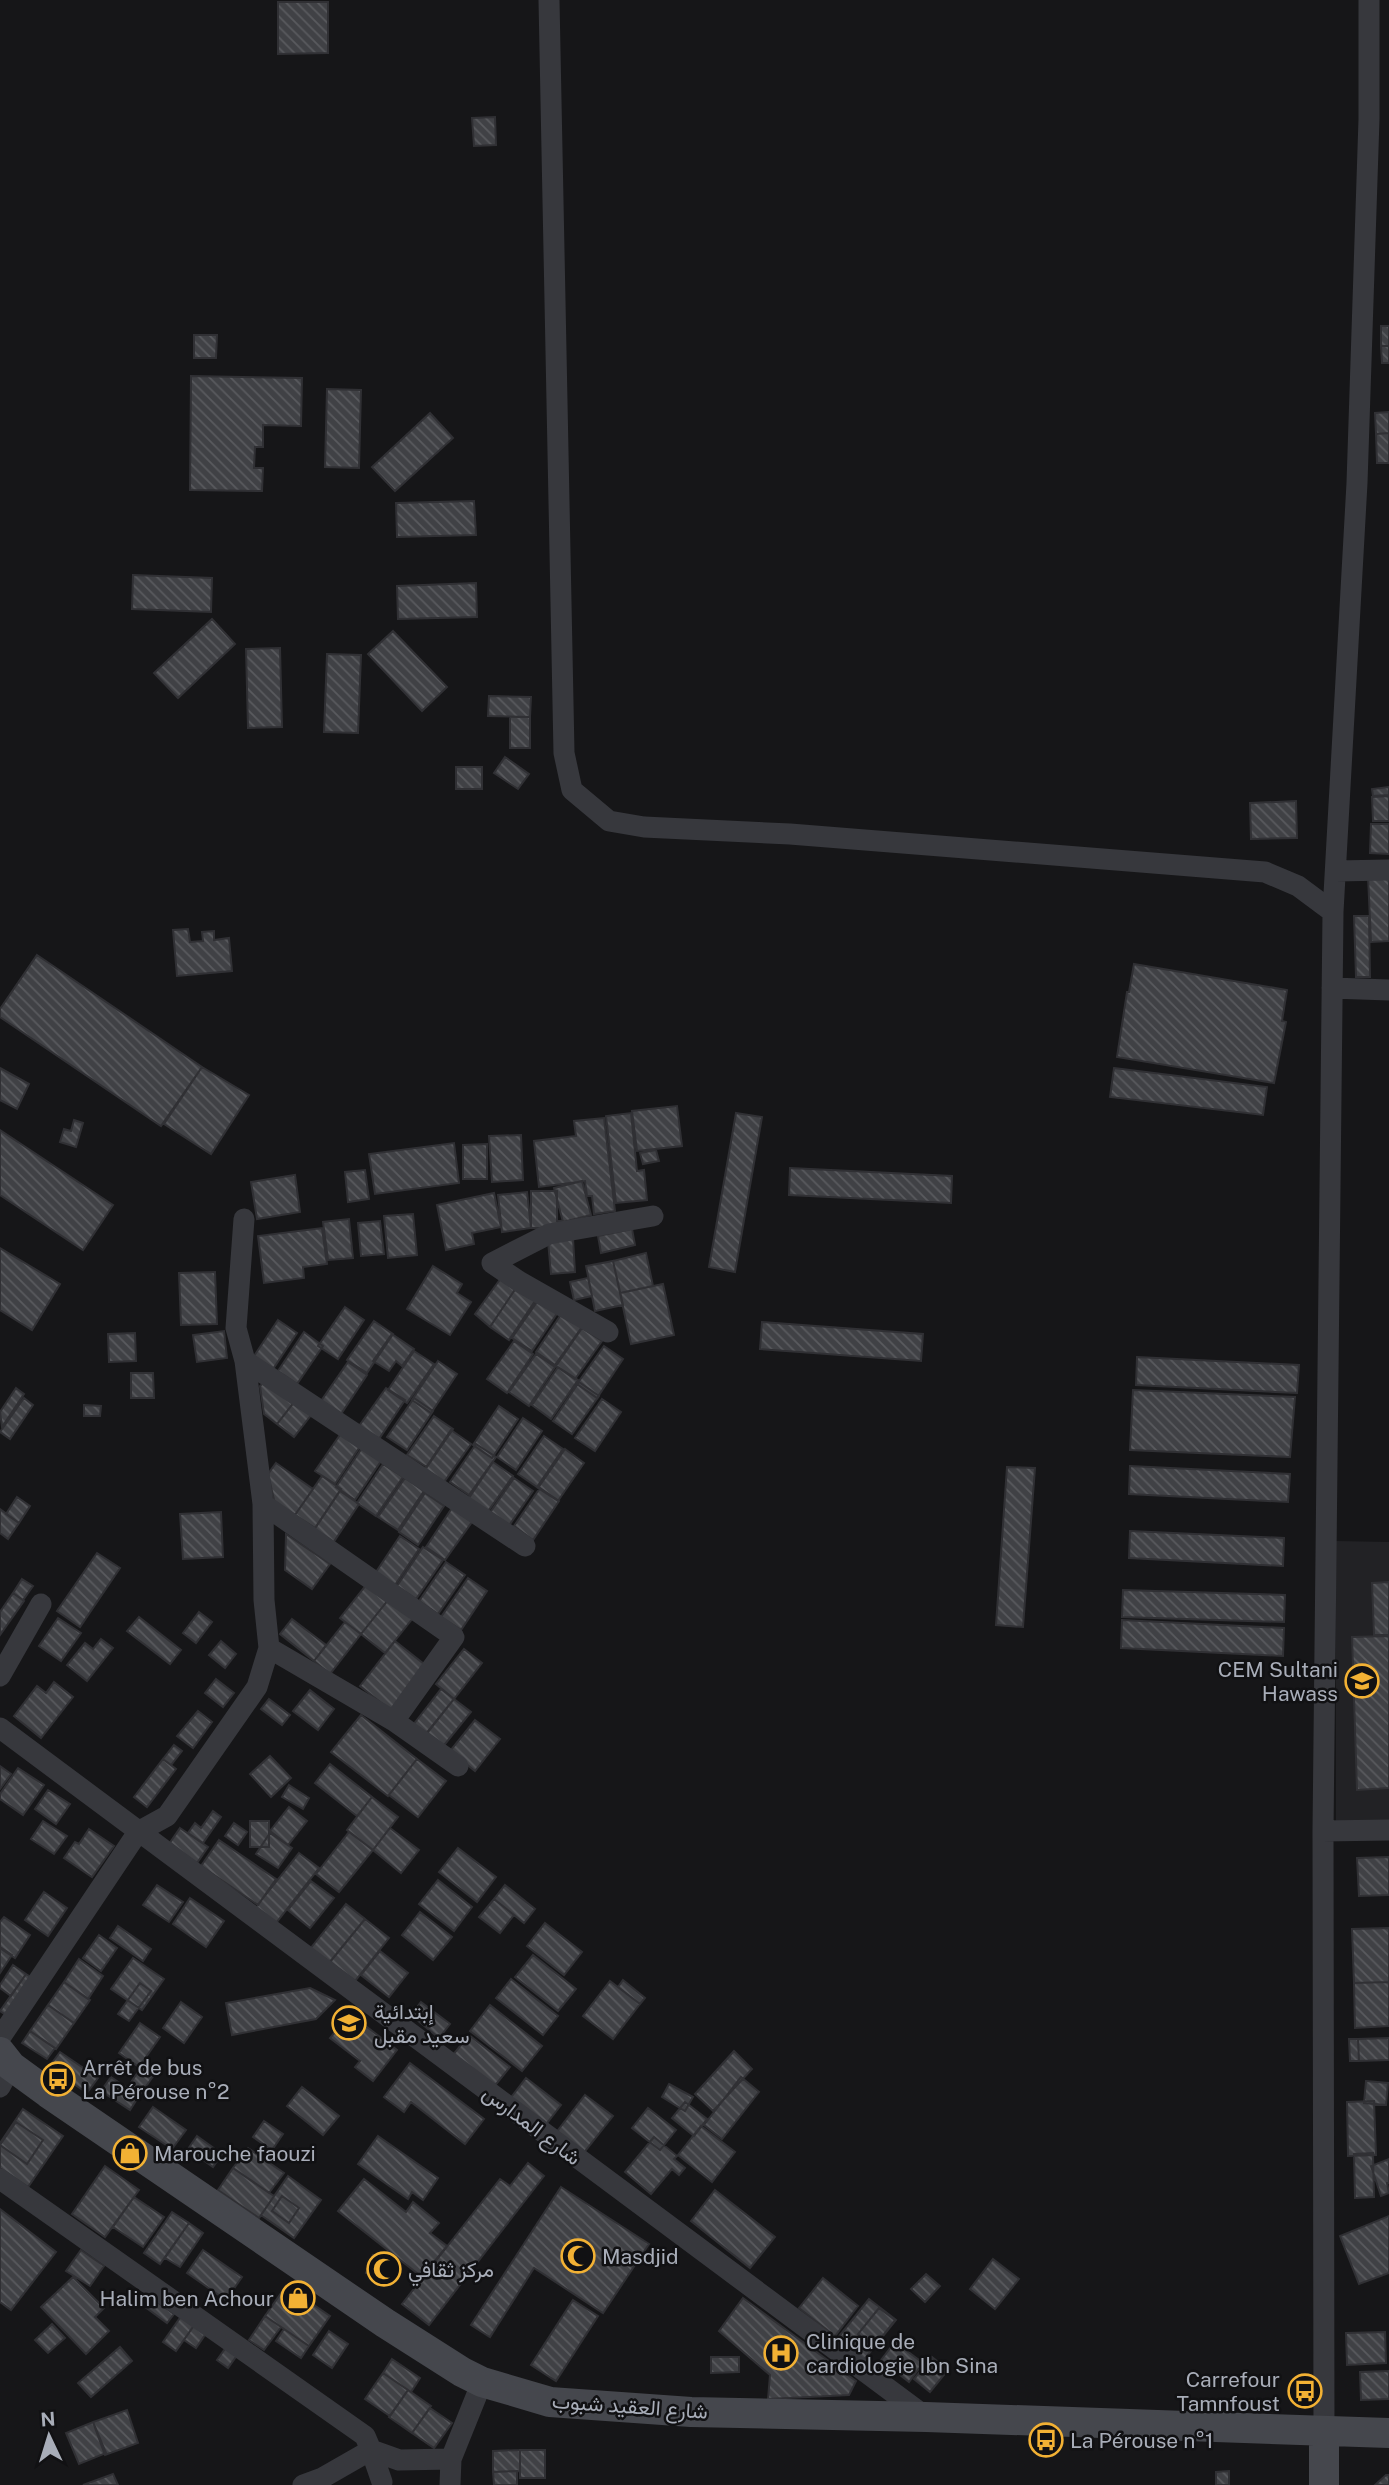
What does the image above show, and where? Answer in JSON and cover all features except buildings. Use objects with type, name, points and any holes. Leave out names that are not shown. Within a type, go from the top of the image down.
[{"type":"main road","name":"شارع العقيد شبوب","points":[[4,2068],[385,2323],[482,2382],[550,2402],[691,2412],[1389,2433]]},
{"type":"main road","points":[[1324,2432],[1324,2485]]},
{"type":"street","points":[[549,0],[564,753],[572,790],[609,821],[644,827],[790,834],[1265,872],[1298,886],[1333,912]]},
{"type":"street","points":[[1324,2432],[1323,1830],[1333,912],[1357,470],[1369,119],[1369,0]]},
{"type":"street","points":[[1336,871],[1389,870]]},
{"type":"street","points":[[1332,988],[1389,990]]},
{"type":"street","points":[[608,1332],[492,1263],[549,1234],[653,1216]]},
{"type":"street","points":[[0,2038],[138,1832],[167,1816],[257,1687],[268,1648],[264,1600],[263,1504],[245,1361],[236,1328],[244,1219]]},
{"type":"street","points":[[245,1361],[526,1545]]},
{"type":"street","points":[[263,1504],[454,1637],[394,1721]]},
{"type":"street","points":[[0,1676],[41,1604]]},
{"type":"street","points":[[268,1648],[394,1721],[458,1766]]},
{"type":"street","name":"شارع المدارس","points":[[0,1728],[926,2417]]},
{"type":"street","points":[[1323,1830],[1389,1830]]},
{"type":"street","points":[[0,2179],[365,2436],[380,2483]]},
{"type":"street","points":[[450,2485],[451,2459],[482,2382]]},
{"type":"street","points":[[303,2485],[322,2478],[371,2450],[399,2460],[451,2459]]},
{"type":"street","points":[[380,2483],[399,2460]]},
{"type":"shaded area","name":"CEM Sultani Hawass","points":[[1336,1541],[1389,1542],[1389,1823],[1336,1821]]},
{"type":"place","name":"CEM Sultani Hawass","points":[[1362,1681]]},
{"type":"place","name":"إبتدائية سعيد مقبل","points":[[349,2023]]},
{"type":"place","name":"Arrêt de bus La Pérouse n°2","points":[[58,2079]]},
{"type":"place","name":"Marouche faouzi","points":[[130,2153]]},
{"type":"place","name":"Masdjid","points":[[578,2256]]},
{"type":"place","name":"مركز ثقافي","points":[[384,2269]]},
{"type":"place","name":"Halim ben Achour","points":[[298,2298]]},
{"type":"place","name":"Clinique de cardiologie Ibn Sina","points":[[781,2353]]},
{"type":"place","name":"Carrefour Tamnfoust","points":[[1305,2391]]},
{"type":"place","name":"La Pérouse n°1","points":[[1046,2440]]}]
